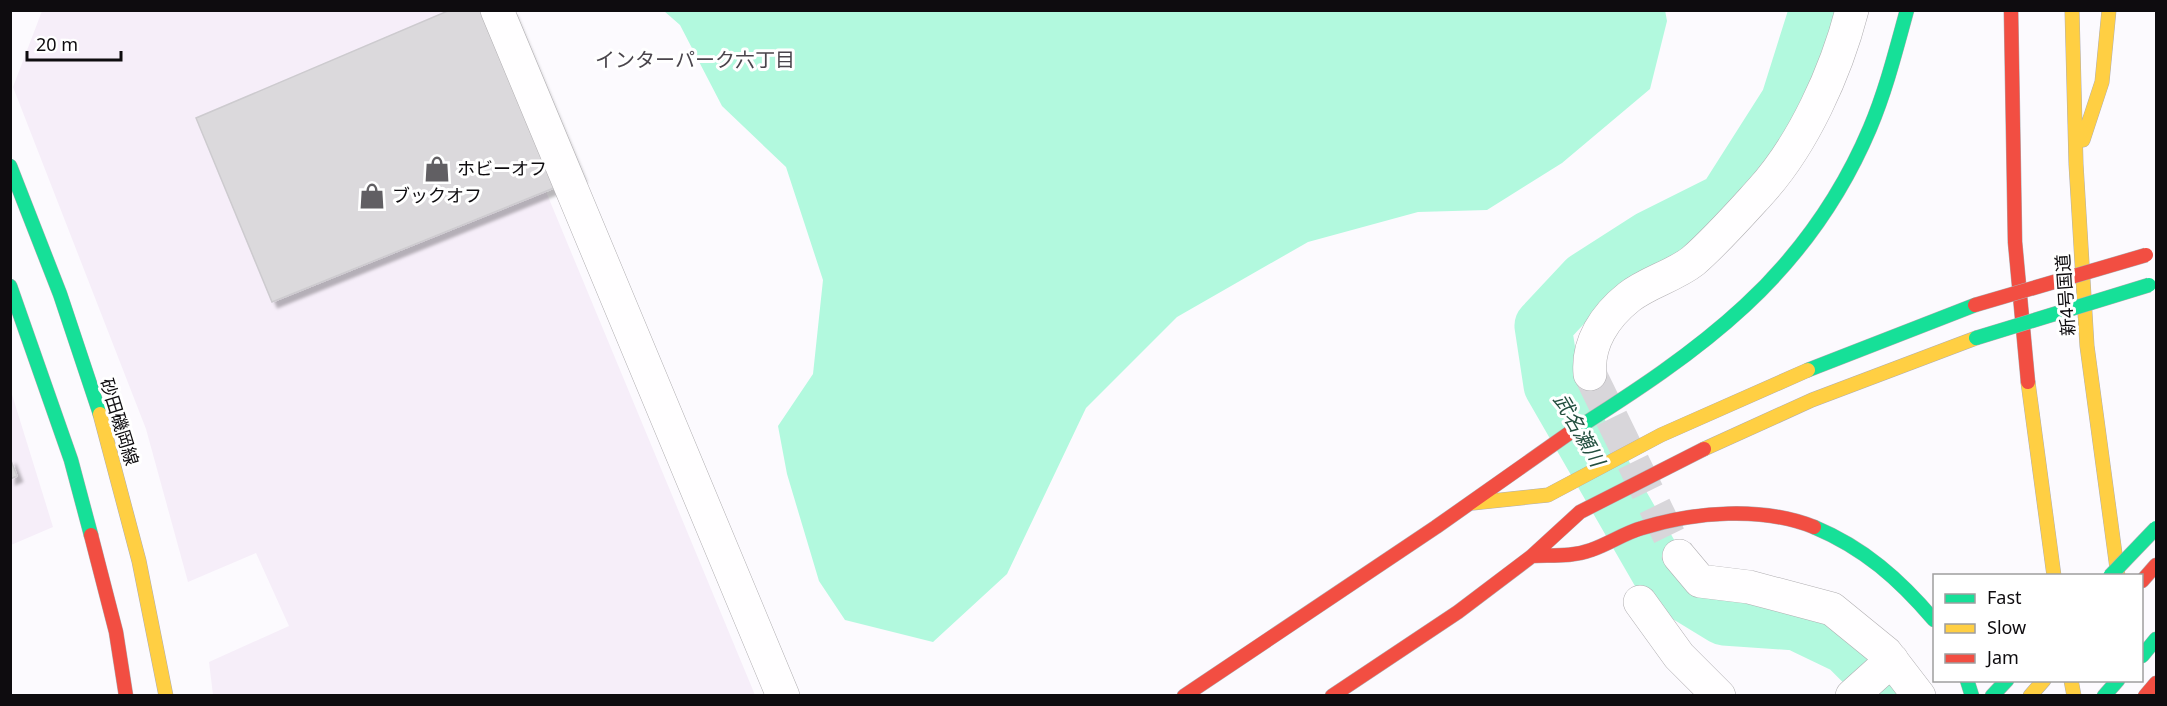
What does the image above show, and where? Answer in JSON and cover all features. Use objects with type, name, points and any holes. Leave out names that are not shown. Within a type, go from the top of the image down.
[{"type":"main road","points":[[1184,696],[1471,503],[1536,456],[1648,385],[1706,343],[1752,304],[1791,263],[1824,219],[1852,167],[1879,108],[1907,10]]},
{"type":"main road","points":[[2011,10],[2015,242],[2028,386],[2054,574]]},
{"type":"main road","name":"新4号国道","points":[[2072,10],[2076,164],[2087,346],[2118,574]]},
{"type":"main road","points":[[2076,164],[2102,82],[2109,10]]},
{"type":"main road","name":"砂田磯岡線","points":[[10,166],[38,230],[111,450],[153,618],[166,696]]},
{"type":"main road","points":[[1471,503],[1548,495],[1682,426],[1836,358],[1975,305],[2151,254]]},
{"type":"main road","points":[[1332,696],[1458,612],[1532,556],[1580,512],[1689,456],[1823,396],[1976,338],[2153,284]]},
{"type":"main road","points":[[10,286],[71,460],[116,632],[126,696]]},
{"type":"main road","points":[[1532,556],[1586,552],[1641,527],[1695,516],[1747,513],[1787,518],[1829,532],[1864,549],[1892,570],[1933,618]]},
{"type":"main road","points":[[2112,574],[2157,528]]},
{"type":"main road","points":[[2143,579],[2157,565]]},
{"type":"main road","points":[[2143,655],[2157,639]]},
{"type":"main road","points":[[1992,696],[2006,682]]},
{"type":"main road","points":[[2030,696],[2043,682]]},
{"type":"main road","points":[[2104,696],[2117,682]]},
{"type":"main road","points":[[2138,693],[2157,682]]},
{"type":"street","points":[[497,10],[783,696]]},
{"type":"street","points":[[1590,374],[1588,357],[1599,329],[1621,305],[1629,297],[1691,262],[1761,191],[1810,120],[1843,46],[1852,10]]},
{"type":"street","points":[[1679,556],[1700,580],[1749,587],[1832,609],[1892,660],[1919,696]]},
{"type":"street","points":[[1640,602],[1679,656],[1719,696]]},
{"type":"street","points":[[1852,696],[1892,660]]},
{"type":"shaded area","points":[[1665,10],[1667,21],[1650,89],[1562,163],[1487,210],[1418,212],[1308,242],[1177,317],[1086,408],[1007,574],[933,642],[845,620],[819,581],[787,474],[778,426],[813,374],[823,280],[786,167],[722,106],[680,25],[664,11]]},
{"type":"shaded area","points":[[42,11],[471,11],[755,695],[213,695],[209,662],[289,626],[256,553],[188,582],[146,429],[13,87]]},
{"type":"shaded area","points":[[10,388],[53,527],[11,545],[10,545]]},
{"type":"building","points":[[450,10],[511,10],[581,177],[272,302],[196,118]]},
{"type":"building","points":[[10,458],[17,476],[10,479]]},
{"type":"waterway","name":"武名瀬川","points":[[1818,10],[1789,102],[1726,201],[1650,239],[1586,280],[1543,326],[1552,385],[1665,581],[1724,617],[1797,622],[1847,646],[1897,696]]},
{"type":"tunnel","points":[[1590,374],[1679,556]]},
{"type":"traffic: fast","points":[[1568,434],[1662,372],[1705,340],[1745,306],[1782,268],[1815,227],[1844,181],[1876,114],[1907,10]]},
{"type":"traffic: fast","points":[[10,166],[60,294],[100,414]]},
{"type":"traffic: fast","points":[[1976,338],[2149,285]]},
{"type":"traffic: fast","points":[[10,286],[71,460],[91,535]]},
{"type":"traffic: fast","points":[[1808,370],[1975,305]]},
{"type":"traffic: fast","points":[[1814,527],[1849,545],[1880,566],[1908,591],[1933,619]]},
{"type":"traffic: fast","points":[[2112,574],[2156,528]]},
{"type":"traffic: fast","points":[[2143,655],[2156,639]]},
{"type":"traffic: fast","points":[[1968,682],[1972,696]]},
{"type":"traffic: fast","points":[[1992,696],[2005,682]]},
{"type":"traffic: fast","points":[[2104,696],[2116,682]]},
{"type":"traffic: slow","points":[[2072,10],[2076,164],[2087,346],[2118,574]]},
{"type":"traffic: slow","points":[[2083,140],[2102,82],[2109,10]]},
{"type":"traffic: slow","points":[[1704,449],[1812,400],[1976,338]]},
{"type":"traffic: slow","points":[[1473,503],[1548,495],[1661,435],[1808,370]]},
{"type":"traffic: slow","points":[[2028,382],[2054,574]]},
{"type":"traffic: slow","points":[[100,414],[139,561],[166,696]]},
{"type":"traffic: slow","points":[[2030,696],[2042,682]]},
{"type":"traffic: slow","points":[[2071,682],[2074,696]]},
{"type":"traffic: jam","points":[[2011,10],[2015,242],[2028,382]]},
{"type":"traffic: jam","points":[[1975,305],[2146,255]]},
{"type":"traffic: jam","points":[[1184,696],[1436,527],[1568,434]]},
{"type":"traffic: jam","points":[[1332,696],[1458,612],[1532,556],[1580,512],[1704,449]]},
{"type":"traffic: jam","points":[[1532,556],[1577,554],[1598,548],[1642,528],[1706,515],[1772,516],[1814,527]]},
{"type":"traffic: jam","points":[[91,535],[116,632],[126,696]]},
{"type":"traffic: jam","points":[[2143,580],[2156,565]]},
{"type":"traffic: jam","points":[[2145,696],[2156,683]]},
{"type":"place","name":"ホビーオフ","points":[[437,169]]},
{"type":"place","name":"ブックオフ","points":[[372,196]]},
{"type":"district","name":"インターパーク六丁目","points":[[695,60]]}]
